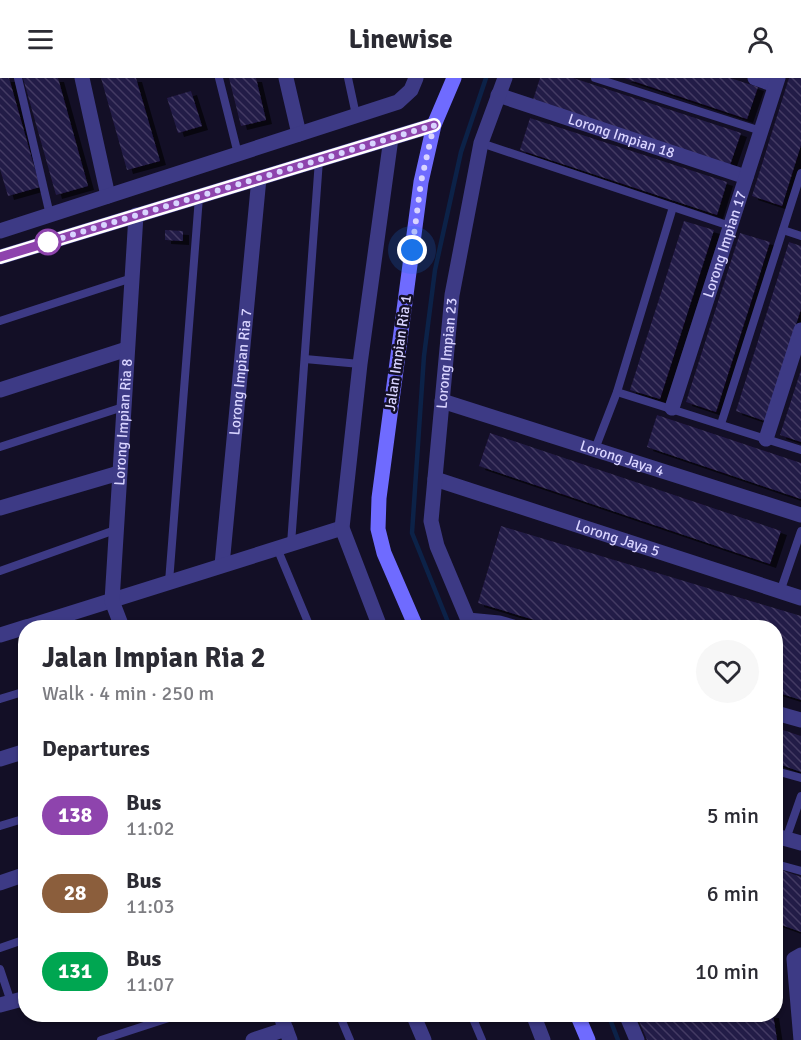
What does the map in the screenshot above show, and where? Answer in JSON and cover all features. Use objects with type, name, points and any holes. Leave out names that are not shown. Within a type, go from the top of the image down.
[{"type":"street","points":[[82,78],[108,196]]},
{"type":"street","points":[[286,78],[299,134]]},
{"type":"street","points":[[0,231],[398,102],[411,90],[416,78]]},
{"type":"street","name":"Jalan Impian Ria 1","points":[[413,620],[384,553],[378,530],[379,498],[421,182],[434,125],[454,78]]},
{"type":"street","name":"Lorong Impian 23","points":[[469,620],[437,546],[431,521],[452,295],[481,143],[505,78]]},
{"type":"street","points":[[755,78],[776,82]]},
{"type":"street","name":"Lorong Impian 17","points":[[672,408],[776,82]]},
{"type":"street","name":"Lorong Impian 18","points":[[498,94],[746,177]]},
{"type":"street","points":[[0,257],[434,125]]},
{"type":"street","points":[[377,620],[342,528],[360,364],[392,138]]},
{"type":"street","name":"Lorong Impian Ria 7","points":[[222,565],[259,178]]},
{"type":"street","name":"Lorong Impian Ria 8","points":[[119,620],[112,601],[136,215]]},
{"type":"street","points":[[766,439],[801,330]]},
{"type":"street","points":[[0,390],[127,349]]},
{"type":"street","name":"Lorong Jaya 4","points":[[442,400],[801,515]]},
{"type":"street","points":[[0,508],[119,473]]},
{"type":"street","name":"Lorong Jaya 5","points":[[435,480],[801,598]]},
{"type":"street","points":[[49,620],[342,528]]},
{"type":"street","points":[[0,635],[18,629]]},
{"type":"street","points":[[783,715],[801,720]]},
{"type":"street","points":[[0,759],[18,753]]},
{"type":"street","points":[[0,883],[18,877]]},
{"type":"street","points":[[801,955],[794,959],[801,1040]]},
{"type":"street","points":[[416,1022],[424,1040]]},
{"type":"street","points":[[536,1022],[543,1040]]},
{"type":"street","points":[[580,1022],[588,1040]]},
{"type":"street","points":[[629,1022],[637,1040]]},
{"type":"street","points":[[253,1040],[288,1034]]},
{"type":"lane","points":[[18,78],[50,215]]},
{"type":"lane","points":[[219,78],[238,154]]},
{"type":"lane","points":[[348,78],[357,115]]},
{"type":"lane","points":[[595,78],[761,131]]},
{"type":"lane","points":[[481,143],[730,226]]},
{"type":"lane","points":[[308,620],[284,546],[305,359],[319,160]]},
{"type":"lane","points":[[721,424],[801,173]]},
{"type":"lane","points":[[169,582],[199,197]]},
{"type":"lane","points":[[595,449],[617,392],[673,207]]},
{"type":"lane","points":[[783,230],[801,236]]},
{"type":"lane","points":[[0,321],[132,278]]},
{"type":"lane","points":[[305,359],[360,364]]},
{"type":"lane","points":[[617,392],[801,450]]},
{"type":"lane","points":[[0,447],[123,407]]},
{"type":"lane","points":[[0,572],[115,530]]},
{"type":"lane","points":[[780,592],[801,531]]},
{"type":"lane","points":[[0,699],[18,694]]},
{"type":"lane","points":[[783,773],[801,778]]},
{"type":"lane","points":[[788,839],[801,796]]},
{"type":"lane","points":[[0,826],[18,820]]},
{"type":"lane","points":[[783,866],[801,872]]},
{"type":"lane","points":[[0,948],[18,942]]},
{"type":"lane","points":[[0,969],[12,1002]]},
{"type":"lane","points":[[101,1040],[157,1022]]},
{"type":"lane","points":[[342,1022],[350,1040]]},
{"type":"lane","points":[[474,1022],[482,1040]]},
{"type":"building","points":[[0,78],[9,78],[40,187],[8,196],[0,169]]},
{"type":"building","points":[[23,78],[58,78],[88,186],[56,195]]},
{"type":"building","points":[[101,78],[136,78],[160,161],[127,170]]},
{"type":"building","points":[[229,78],[256,78],[266,120],[241,126]]},
{"type":"building","points":[[540,78],[573,78],[741,133],[730,165],[533,100]]},
{"type":"building","points":[[624,78],[730,78],[758,87],[747,119]]},
{"type":"building","points":[[789,78],[801,78],[801,145],[782,206],[752,196]]},
{"type":"building","points":[[191,91],[202,126],[178,133],[167,98]]},
{"type":"building","points":[[530,118],[727,182],[717,215],[520,150]]},
{"type":"building","points":[[684,221],[714,230],[660,399],[630,390]]},
{"type":"building","points":[[165,230],[183,231],[183,241],[165,240]]},
{"type":"building","points":[[740,233],[770,242],[716,412],[686,402]]},
{"type":"building","points":[[789,242],[801,246],[801,309],[765,421],[736,411]]},
{"type":"building","points":[[801,370],[801,442],[780,435]]},
{"type":"building","points":[[657,415],[801,463],[801,499],[647,447]]},
{"type":"building","points":[[490,433],[781,531],[770,564],[479,466]]},
{"type":"building","points":[[501,526],[801,616],[801,700],[783,694],[783,620],[535,620],[478,603]]},
{"type":"building","points":[[783,730],[801,736],[801,772],[783,766]]},
{"type":"building","points":[[783,871],[801,877],[801,932],[783,926]]},
{"type":"building","points":[[639,1022],[774,1022],[777,1040],[647,1040]]},
{"type":"waterway","points":[[447,620],[412,533],[424,356],[435,270],[461,152],[486,78]]},
{"type":"waterway","points":[[611,1022],[618,1040]]},
{"type":"bus line","name":"138","points":[[0,257],[434,125]]},
{"type":"route","points":[[48,242],[45,243],[434,125],[421,182],[412,250]]}]
